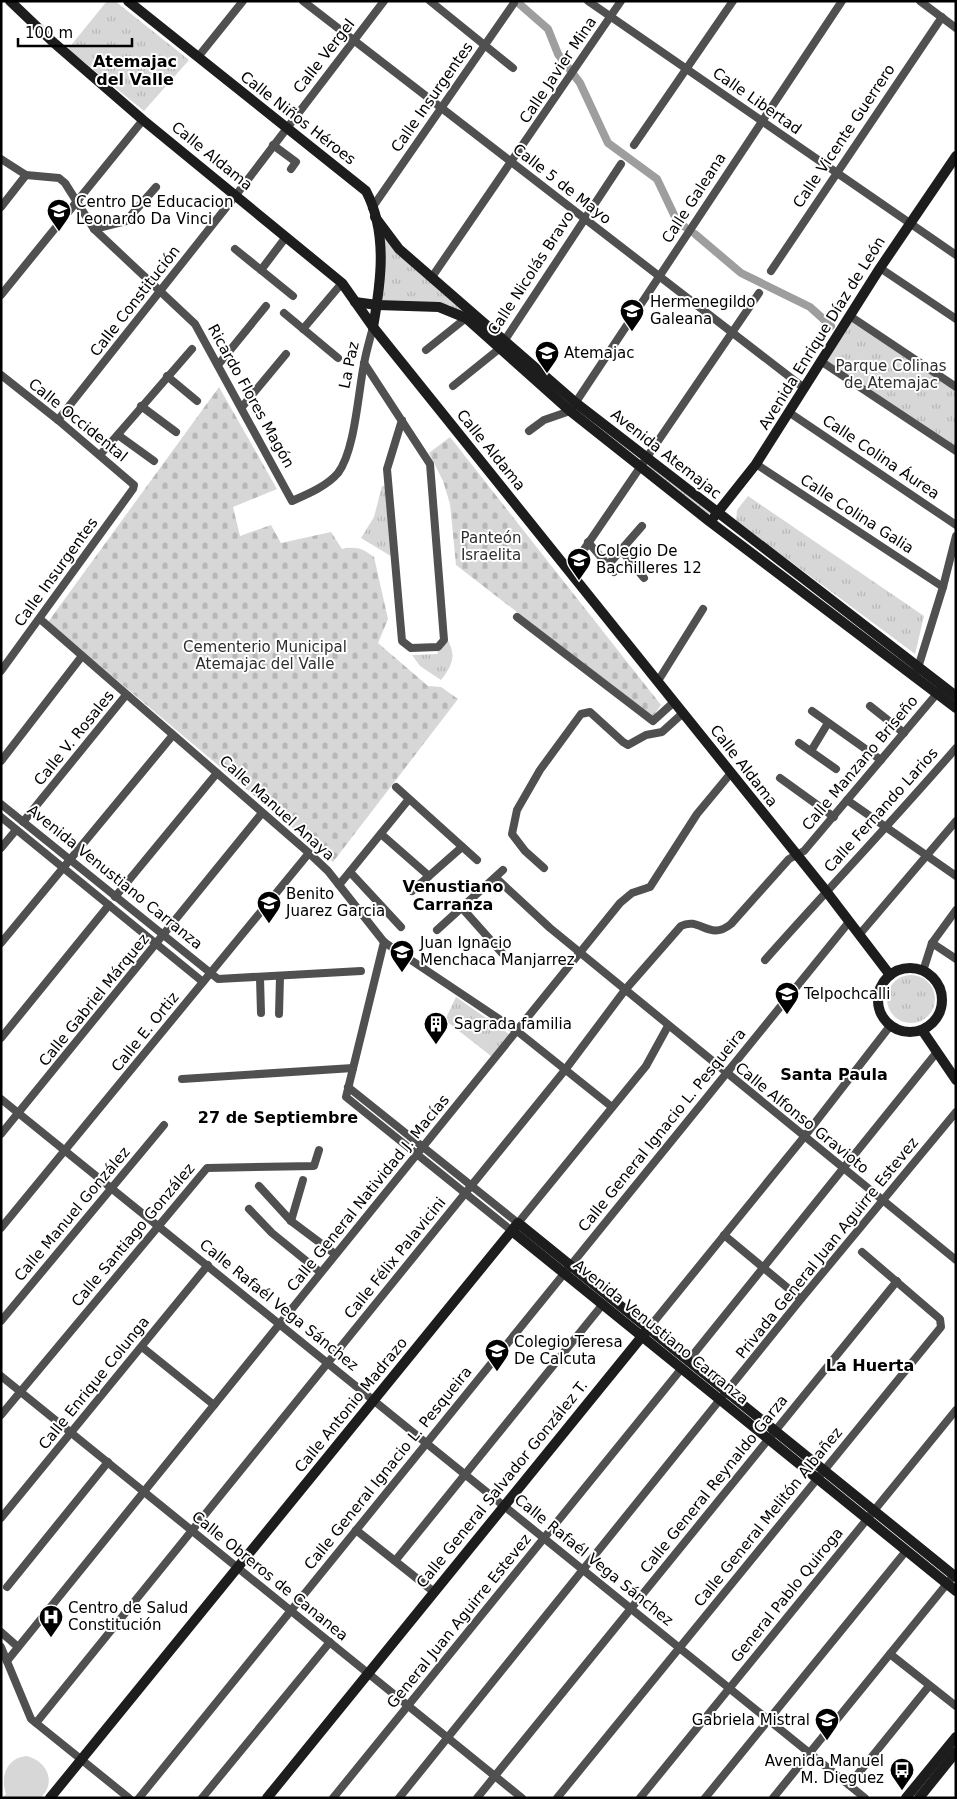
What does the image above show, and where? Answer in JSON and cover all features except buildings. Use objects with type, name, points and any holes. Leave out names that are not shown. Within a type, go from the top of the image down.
[{"type":"street","name":"Calle Aldama","points":[[10,1],[53,42],[143,120],[342,283],[373,327],[570,570],[826,891],[890,975]]},
{"type":"street","name":"Calle Niños Héroes","points":[[128,1],[366,191],[374,212]]},
{"type":"street","points":[[198,57],[244,1]]},
{"type":"street","name":"Calle 5 de Mayo","points":[[302,1],[804,388]]},
{"type":"street","name":"Calle Vergel","points":[[286,127],[384,1]]},
{"type":"street","points":[[430,1],[514,68]]},
{"type":"street","name":"Calle Libertad","points":[[588,1],[956,254]]},
{"type":"street","name":"Calle Javier Mina","points":[[432,278],[578,67],[621,1]]},
{"type":"street","points":[[634,145],[733,1]]},
{"type":"street","name":"Calle Galeana","points":[[573,407],[842,1]]},
{"type":"street","points":[[920,1],[956,28]]},
{"type":"street","name":"Calle Insurgentes","points":[[374,212],[441,108],[514,2]]},
{"type":"street","name":"Calle Vicente Guerrero","points":[[771,271],[835,172],[942,17]]},
{"type":"street","points":[[1,295],[143,120]]},
{"type":"street","name":"Calle Constitución","points":[[58,420],[236,195],[286,127]]},
{"type":"street","points":[[273,145],[296,162],[291,169]]},
{"type":"street","name":"Avenida Enrique Díaz de León","points":[[710,521],[718,514],[756,464],[880,268],[956,156]]},
{"type":"street","points":[[1,158],[26,175],[1,207]]},
{"type":"street","name":"Calle Nicolás Bravo","points":[[453,386],[502,344],[621,164]]},
{"type":"street","name":"Ricardo Flores Magón","points":[[26,175],[59,178],[77,201],[94,229],[195,324],[292,501]]},
{"type":"street","points":[[94,229],[126,221],[156,187]]},
{"type":"street","name":"Avenida Atemajac","points":[[374,212],[399,249],[502,344],[573,407],[643,462],[710,521],[915,678],[956,696]]},
{"type":"street","name":"La Paz","points":[[292,501],[322,486],[336,475],[342,467],[350,446],[364,362],[377,306],[382,248],[374,212]]},
{"type":"street","points":[[262,270],[286,237]]},
{"type":"street","points":[[235,249],[293,296]]},
{"type":"street","points":[[880,268],[956,319]]},
{"type":"street","points":[[303,329],[342,283]]},
{"type":"street","points":[[570,570],[759,292]]},
{"type":"street","name":"Avenida Atemajac","points":[[355,302],[377,306],[439,307],[466,318],[502,344]]},
{"type":"street","points":[[218,365],[266,306]]},
{"type":"street","points":[[284,313],[338,358]]},
{"type":"street","points":[[850,316],[956,387]]},
{"type":"street","points":[[426,350],[466,318]]},
{"type":"street","points":[[100,455],[192,349]]},
{"type":"street","points":[[242,407],[286,354]]},
{"type":"street","points":[[364,362],[402,420],[430,464],[444,640],[438,647],[411,648],[402,641],[387,469],[402,420]]},
{"type":"street","points":[[822,362],[956,451]]},
{"type":"street","name":"Calle Occidental","points":[[1,375],[130,480],[134,485],[134,489]]},
{"type":"street","points":[[167,376],[197,400]]},
{"type":"street","points":[[141,406],[176,432]]},
{"type":"street","points":[[529,431],[544,420],[573,407]]},
{"type":"street","name":"Calle Colina Áurea","points":[[790,413],[956,525]]},
{"type":"street","points":[[118,435],[154,461]]},
{"type":"street","name":"Avenida Atemajac","points":[[643,462],[718,514],[918,667],[956,708]]},
{"type":"street","name":"Calle Colina Galia","points":[[756,464],[943,587]]},
{"type":"street","name":"Calle Insurgentes","points":[[1,671],[134,489]]},
{"type":"street","points":[[608,565],[642,526]]},
{"type":"street","points":[[915,678],[943,587],[956,536]]},
{"type":"street","points":[[588,542],[614,572]]},
{"type":"street","points":[[621,550],[644,578]]},
{"type":"street","points":[[658,681],[704,609]]},
{"type":"street","points":[[517,617],[651,720],[655,721],[674,702]]},
{"type":"street","name":"Calle Manuel Anaya","points":[[40,619],[309,853],[339,885],[384,942],[517,1031],[612,1107]]},
{"type":"street","points":[[1,761],[82,656]]},
{"type":"street","name":"Calle Manzano Briseño","points":[[796,855],[804,851],[834,817],[940,690]]},
{"type":"street","name":"Calle V. Rosales","points":[[23,822],[126,695]]},
{"type":"street","points":[[870,706],[904,733]]},
{"type":"street","points":[[812,711],[881,760]]},
{"type":"street","points":[[544,868],[524,851],[512,834],[517,810],[540,770],[581,714],[590,712],[623,742],[628,744],[646,735],[662,732],[683,713]]},
{"type":"street","points":[[811,751],[828,723]]},
{"type":"street","points":[[1,943],[173,735]]},
{"type":"street","points":[[799,742],[836,769]]},
{"type":"street","name":"Calle Fernando Larios","points":[[765,960],[826,891],[887,828],[956,748]]},
{"type":"street","points":[[115,897],[216,773]]},
{"type":"street","name":"Calle General Natividad J. Macías","points":[[7,1661],[280,1324],[334,1254],[620,903],[632,893],[650,887],[697,814],[731,774]]},
{"type":"street","points":[[780,778],[834,817]]},
{"type":"street","points":[[396,787],[477,860]]},
{"type":"street","points":[[339,885],[409,799]]},
{"type":"street","points":[[847,800],[956,876]]},
{"type":"street","name":"Avenida Venustiano Carranza","points":[[1,804],[210,974]]},
{"type":"street","name":"Calle Gabriel Márquez","points":[[1,1134],[164,936],[262,813]]},
{"type":"street","name":"Avenida Venustiano Carranza","points":[[1,817],[203,982]]},
{"type":"street","points":[[859,935],[956,821]]},
{"type":"street","points":[[1,848],[16,830]]},
{"type":"street","points":[[381,834],[429,876]]},
{"type":"street","points":[[412,891],[462,847]]},
{"type":"street","name":"Calle E. Ortiz","points":[[1,1228],[309,853]]},
{"type":"street","name":"Calle Félix Palavicini","points":[[36,1723],[565,1070],[625,990],[681,926],[686,923],[714,932],[724,930],[789,859],[796,855]]},
{"type":"street","points":[[437,930],[503,870]]},
{"type":"street","points":[[350,872],[401,927]]},
{"type":"street","name":"Calle Alfonso Gravioto","points":[[496,878],[580,953],[956,1260]]},
{"type":"street","points":[[1,1038],[109,905]]},
{"type":"street","points":[[462,908],[502,953]]},
{"type":"street","points":[[923,971],[932,943],[956,910]]},
{"type":"street","name":"Calle General Ignacio L. Pesqueira","points":[[139,1798],[566,1268],[849,922]]},
{"type":"street","points":[[348,1087],[384,942]]},
{"type":"street","points":[[932,943],[956,959]]},
{"type":"street","points":[[906,968],[923,971],[939,985],[942,1006],[938,1016],[931,1025],[922,1030],[906,1032],[890,1026],[884,1018],[878,1000],[879,991],[890,975],[906,968]]},
{"type":"street","points":[[210,974],[218,979],[361,972]]},
{"type":"street","points":[[279,1014],[280,977]]},
{"type":"street","points":[[260,978],[260,1013]]},
{"type":"street","name":"Calle Antonio Madrazo","points":[[50,1798],[646,1066],[668,1026]]},
{"type":"street","name":"Calle General Salvador González T.","points":[[268,1798],[804,1137],[890,1026]]},
{"type":"street","points":[[922,1030],[956,1080]]},
{"type":"street","name":"General Juan Aguirre Estevez","points":[[333,1798],[937,1052]]},
{"type":"street","points":[[182,1079],[353,1068]]},
{"type":"street","name":"Avenida Venustiano Carranza","points":[[515,1227],[465,1193],[346,1096],[348,1087],[471,1186],[515,1227],[870,1515],[952,1579],[956,1591]]},
{"type":"street","name":"Calle Rafaél Vega Sánchez","points":[[1,1099],[865,1798]]},
{"type":"street","name":"Privada General Juan Aguirre Estevez","points":[[399,1798],[801,1299],[956,1112]]},
{"type":"street","name":"Calle Manuel González","points":[[1,1321],[164,1126]]},
{"type":"street","name":"Calle Santiago González","points":[[1,1415],[207,1168],[314,1166],[319,1150]]},
{"type":"street","points":[[291,1221],[302,1180]]},
{"type":"street","points":[[259,1186],[291,1221],[334,1254]]},
{"type":"street","points":[[249,1209],[272,1233],[320,1272]]},
{"type":"street","points":[[724,1235],[801,1299]]},
{"type":"street","points":[[862,1252],[897,1281]]},
{"type":"street","name":"Calle Enrique Colunga","points":[[1,1518],[208,1266]]},
{"type":"street","name":"Avenida Venustiano Carranza","points":[[566,1268],[603,1304],[645,1332]]},
{"type":"street","name":"Calle General Melitón Albañez","points":[[557,1798],[942,1323],[897,1281]]},
{"type":"street","name":"Calle General Reynaldo Garza","points":[[477,1798],[897,1281]]},
{"type":"street","points":[[395,1561],[603,1304]]},
{"type":"street","points":[[142,1347],[214,1405]]},
{"type":"street","name":"Calle Obreros de Cananea","points":[[1,1376],[522,1798]]},
{"type":"street","name":"General Pablo Quiroga","points":[[640,1798],[956,1410]]},
{"type":"street","points":[[6,1587],[108,1462]]},
{"type":"street","name":"Avenida Venustiano Carranza","points":[[870,1515],[906,1550],[952,1579]]},
{"type":"street","points":[[356,1530],[434,1592]]},
{"type":"street","points":[[705,1798],[906,1550]]},
{"type":"street","points":[[777,1796],[952,1579]]},
{"type":"street","points":[[1,1632],[18,1647]]},
{"type":"street","points":[[202,1798],[330,1642]]},
{"type":"street","points":[[1,1647],[26,1711],[36,1723],[129,1798]]},
{"type":"street","points":[[890,1654],[928,1686],[956,1706]]},
{"type":"street","points":[[849,1785],[928,1686]]},
{"type":"street","points":[[906,1798],[956,1737]]},
{"type":"street","points":[[919,1798],[956,1752]]},
{"type":"green space","points":[[107,1],[115,1],[189,60],[144,111],[68,49]]},
{"type":"green space","points":[[383,230],[500,337],[449,305],[383,302]]},
{"type":"green space","name":"Parque Colinas de Atemajac","points":[[852,321],[956,390],[956,446],[826,360]]},
{"type":"green space","name":"Cementerio Municipal Atemajac del Valle","points":[[219,387],[277,489],[233,507],[240,536],[271,525],[281,543],[331,532],[342,549],[359,548],[374,557],[388,619],[378,643],[428,686],[441,687],[458,699],[333,862],[48,622]]},
{"type":"green space","name":"Panteón Israelita","points":[[450,437],[661,705],[653,717],[456,565],[450,504],[443,481],[429,453]]},
{"type":"green space","points":[[644,461],[711,513],[708,515],[646,467]]},
{"type":"green space","points":[[382,486],[387,486],[394,558],[361,538],[374,517]]},
{"type":"green space","points":[[748,496],[924,616],[915,654],[736,521],[737,510]]},
{"type":"green space","points":[[447,639],[452,651],[452,661],[441,680],[420,666],[412,655],[438,654],[437,648]]},
{"type":"green space","points":[[906,975],[916,975],[928,982],[935,994],[935,1004],[928,1016],[916,1023],[906,1023],[898,1019],[891,1012],[887,1004],[887,994],[891,986],[898,979]]},
{"type":"green space","points":[[456,997],[509,1034],[491,1056],[445,1020]]},
{"type":"green space","points":[[26,1756],[39,1762],[47,1772],[49,1779],[45,1792],[40,1798],[3,1798],[6,1794],[4,1781],[7,1769],[14,1760]]},
{"type":"waterway","points":[[516,1],[548,29],[558,54],[580,83],[608,143],[657,179],[677,221],[685,227]]},
{"type":"waterway","points":[[695,234],[741,273],[810,307],[831,326]]},
{"type":"place","name":"Centro De Educacion Leonardo Da Vinci","points":[[59,232]]},
{"type":"place","name":"Hermenegildo Galeana","points":[[632,332]]},
{"type":"place","name":"Atemajac","points":[[547,374]]},
{"type":"place","name":"Colegio De Bachilleres 12","points":[[579,581]]},
{"type":"place","name":"Benito Juarez Garcia","points":[[269,924]]},
{"type":"place","name":"Juan Ignacio Menchaca Manjarrez","points":[[402,973]]},
{"type":"place","name":"Telpochcalli","points":[[787,1015]]},
{"type":"place","name":"Sagrada familia","points":[[436,1045]]},
{"type":"place","name":"Colegio Teresa De Calcuta","points":[[497,1372]]},
{"type":"place","name":"Centro de Salud Constitución","points":[[51,1638]]},
{"type":"place","name":"Gabriela Mistral","points":[[827,1741]]},
{"type":"place","name":"Avenida Manuel M. Dieguez","points":[[902,1791]]},
{"type":"district","name":"Atemajac del Valle","points":[[135,70]]},
{"type":"district","name":"Venustiano Carranza","points":[[453,895]]},
{"type":"district","name":"Santa Paula","points":[[834,1074]]},
{"type":"district","name":"27 de Septiembre","points":[[278,1117]]},
{"type":"district","name":"La Huerta","points":[[870,1365]]}]
